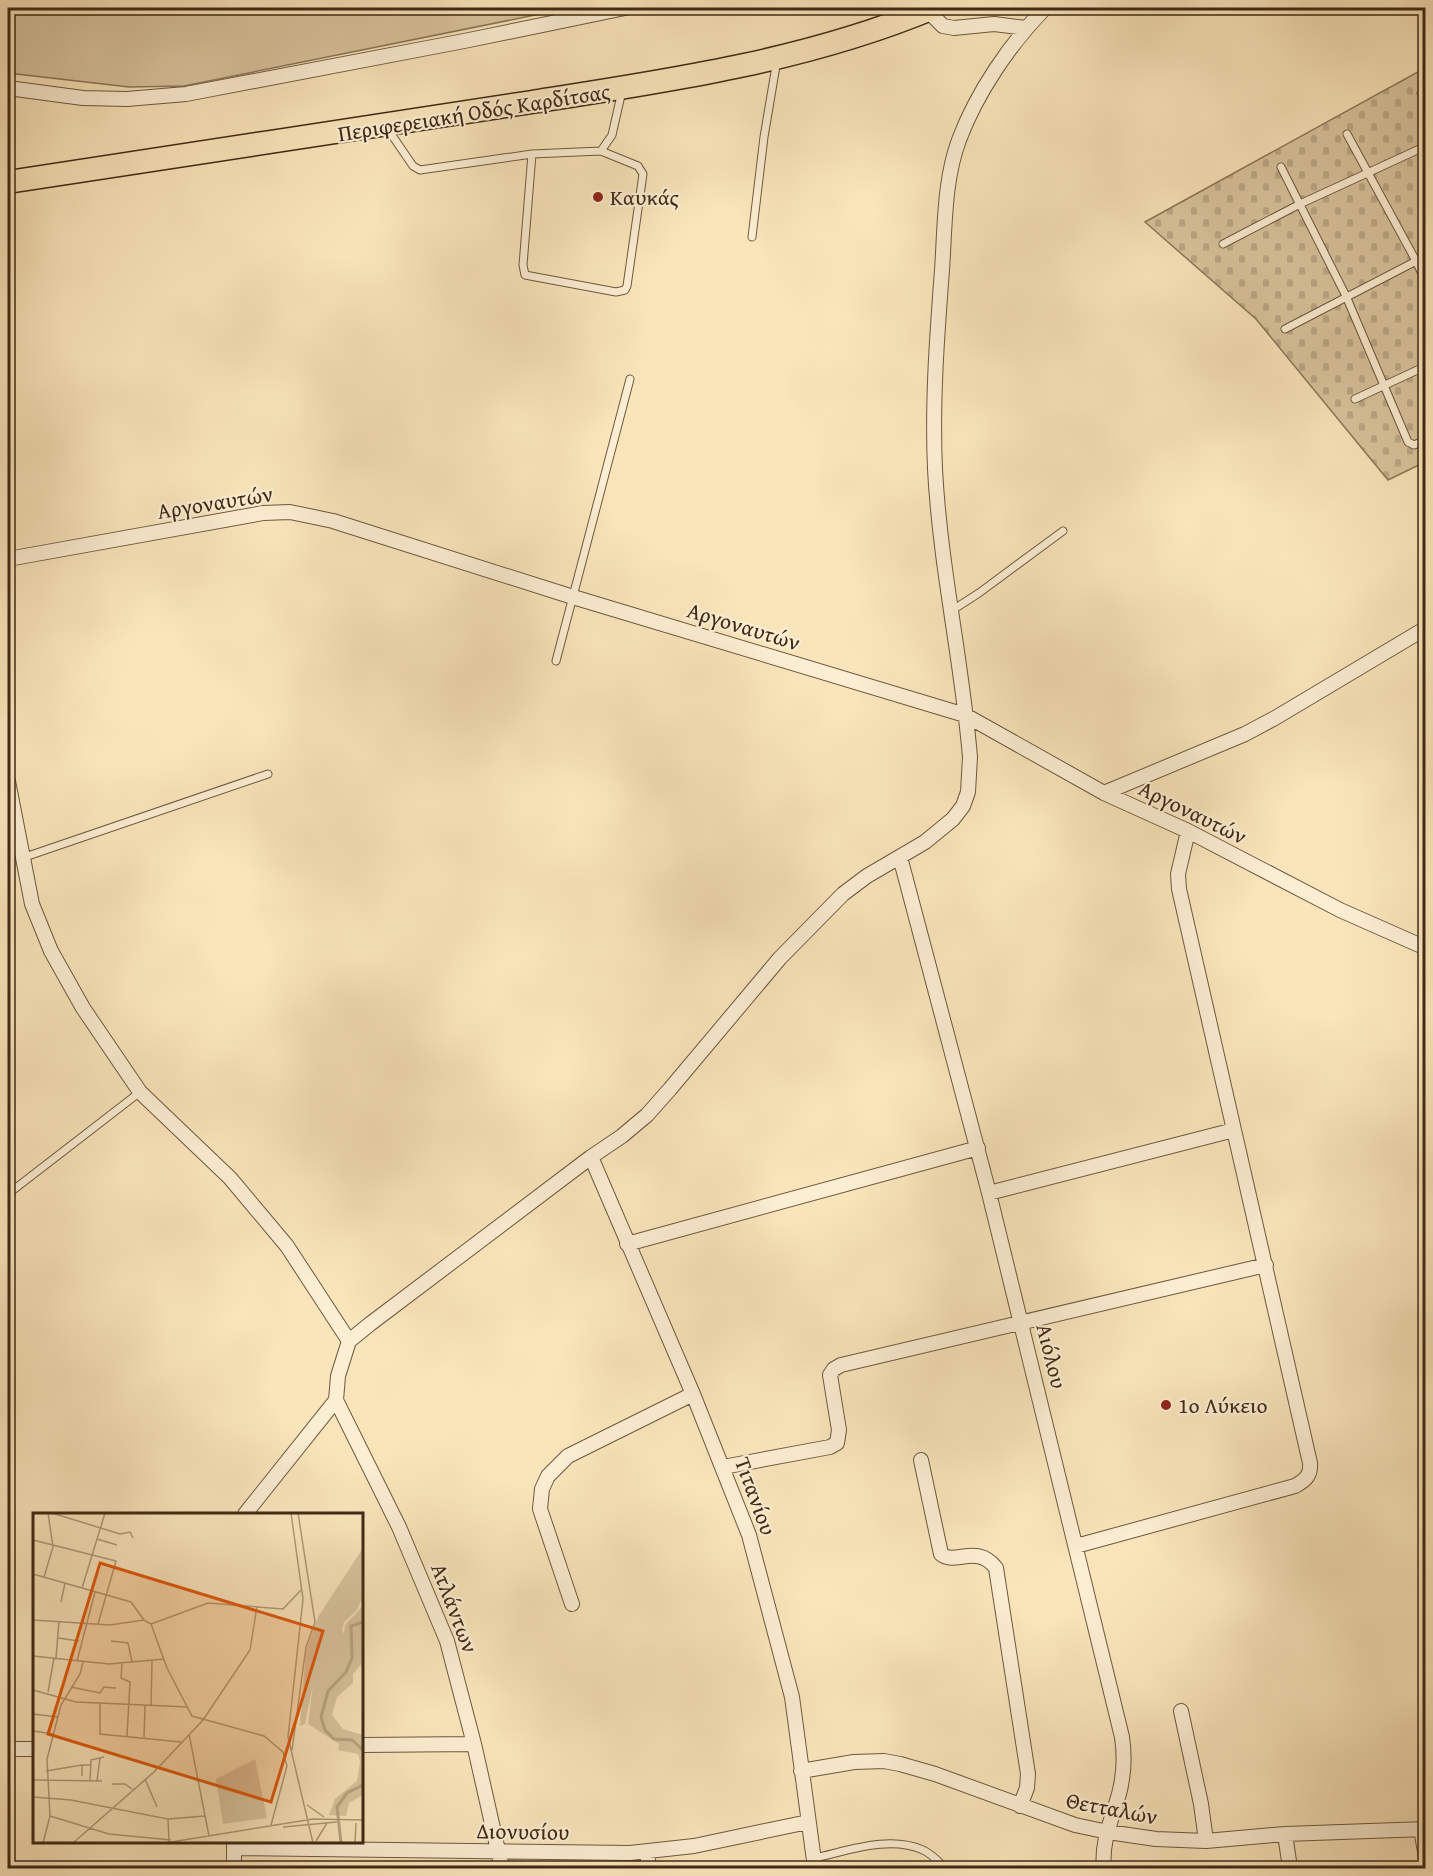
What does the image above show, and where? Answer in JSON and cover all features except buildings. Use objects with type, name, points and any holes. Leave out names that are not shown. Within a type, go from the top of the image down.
[{"type":"main road","name":"Περιφερειακή Οδός Καρδίτσας","points":[[8,182],[623,88],[777,58],[872,31],[930,9]]},
{"type":"street","points":[[8,88],[71,96],[126,99],[186,94],[624,8]]},
{"type":"street","points":[[247,1513],[336,1400],[338,1376],[349,1341],[391,1307],[622,1136],[670,1089],[780,958],[828,908],[855,884],[946,826],[963,806],[968,792],[971,769],[939,518],[934,425],[937,342],[950,180],[953,160],[969,114],[1026,28],[1045,8]]},
{"type":"street","points":[[930,9],[944,26],[954,28],[994,24],[1026,28]]},
{"type":"street","name":"Αργοναυτών","points":[[8,559],[271,512],[290,512],[333,521],[573,597],[965,715],[1104,793],[1188,831],[1340,910],[1425,948]]},
{"type":"street","points":[[1104,793],[1245,734],[1425,628]]},
{"type":"street","points":[[8,782],[32,904],[51,951],[83,1008],[140,1092],[230,1178],[280,1237],[349,1341]]},
{"type":"street","points":[[1076,1546],[1295,1486],[1305,1480],[1311,1472],[1266,1265],[1179,889],[1178,874],[1188,831]]},
{"type":"street","name":"Αιόλου","points":[[900,857],[978,1148],[1122,1737],[1124,1751],[1122,1779],[1103,1850],[1104,1869]]},
{"type":"street","points":[[989,1193],[1234,1130]]},
{"type":"street","points":[[627,1244],[978,1148]]},
{"type":"street","name":"Τιτανίου","points":[[591,1157],[693,1394],[749,1535],[792,1697],[815,1863]]},
{"type":"street","points":[[723,1467],[830,1447],[837,1443],[839,1430],[830,1376],[837,1367],[1266,1265]]},
{"type":"street","points":[[572,1604],[540,1509],[542,1489],[548,1476],[568,1456],[693,1394]]},
{"type":"street","name":"Ατλάντων","points":[[336,1400],[399,1527],[444,1632],[474,1744],[502,1869]]},
{"type":"street","points":[[921,1460],[940,1554],[947,1558],[977,1555],[986,1558],[996,1568],[1028,1774],[1027,1788],[1020,1806]]},
{"type":"street","points":[[1181,1711],[1200,1796],[1206,1841]]},
{"type":"street","points":[[363,1745],[474,1744]]},
{"type":"street","points":[[8,1749],[33,1749]]},
{"type":"street","name":"Θετταλών","points":[[801,1772],[854,1762],[884,1761],[900,1764],[935,1774],[1075,1825],[1156,1839],[1206,1841],[1285,1834],[1423,1829]]},
{"type":"street","name":"Διονυσίου","points":[[234,1845],[647,1852],[694,1846],[808,1822]]},
{"type":"street","points":[[1423,1829],[1425,1857]]},
{"type":"street","points":[[1285,1834],[1290,1869]]},
{"type":"street","points":[[234,1845],[234,1869]]},
{"type":"street","points":[[647,1852],[649,1869]]},
{"type":"lane","points":[[752,237],[764,136],[777,58]]},
{"type":"lane","points":[[601,151],[612,135],[623,88]]},
{"type":"lane","points":[[1422,93],[1425,101]]},
{"type":"lane","points":[[386,126],[413,166],[420,170],[532,154],[601,151],[638,166],[643,174],[625,290],[616,292],[525,275],[523,265],[532,154]]},
{"type":"lane","points":[[1347,134],[1416,261],[1425,282]]},
{"type":"lane","points":[[1223,244],[1300,204],[1425,146]]},
{"type":"lane","points":[[1281,167],[1346,296],[1408,442],[1414,445],[1425,440]]},
{"type":"lane","points":[[1285,328],[1425,256]]},
{"type":"lane","points":[[1355,399],[1425,366]]},
{"type":"lane","points":[[556,661],[630,379]]},
{"type":"lane","points":[[951,611],[1063,531]]},
{"type":"lane","points":[[22,858],[268,774]]},
{"type":"lane","points":[[8,1194],[140,1092]]},
{"type":"lane","points":[[815,1863],[876,1845],[891,1844],[922,1850],[945,1868]]},
{"type":"green space","points":[[8,8],[570,8],[184,86],[129,87],[8,73]]},
{"type":"green space","points":[[1425,68],[1425,462],[1388,480],[1256,319],[1145,222]]},
{"type":"place","name":"Καυκάς","points":[[598,197]]},
{"type":"place","name":"1ο Λύκειο","points":[[1166,1405]]}]
